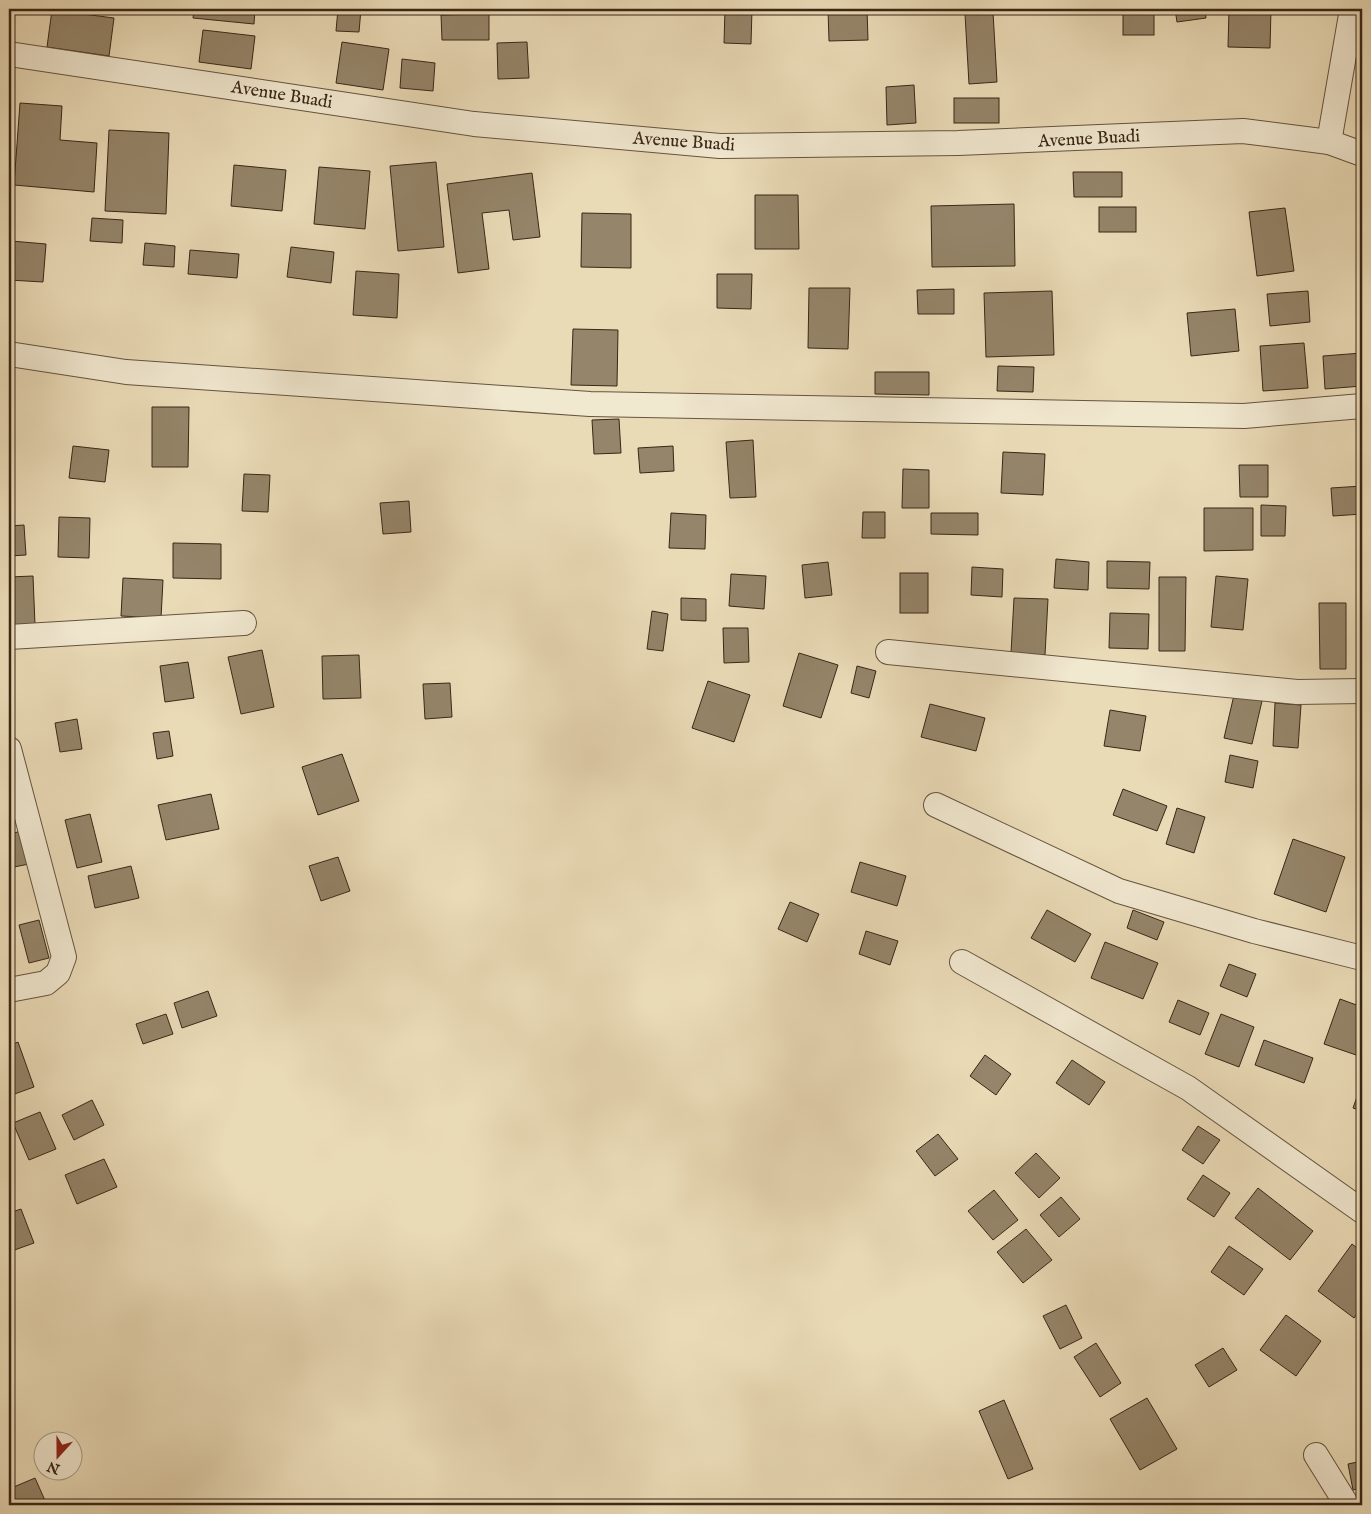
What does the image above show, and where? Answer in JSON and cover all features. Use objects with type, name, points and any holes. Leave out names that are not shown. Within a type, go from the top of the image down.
[{"type":"street","points":[[1329,142],[1352,9]]},
{"type":"street","name":"Avenue Buadi","points":[[9,54],[474,124],[720,146],[958,144],[1243,131],[1329,142],[1362,154]]},
{"type":"street","points":[[9,354],[126,372],[590,404],[1244,416],[1362,406]]},
{"type":"street","points":[[9,637],[244,623]]},
{"type":"street","points":[[888,652],[1296,692],[1362,691]]},
{"type":"street","points":[[9,749],[64,957],[58,973],[46,983],[9,990]]},
{"type":"street","points":[[936,805],[1119,891],[1254,930],[1362,958]]},
{"type":"street","points":[[962,962],[1188,1088],[1362,1211]]},
{"type":"street","points":[[1316,1455],[1347,1505]]},
{"type":"building","points":[[194,9],[255,9],[254,24],[193,18]]},
{"type":"building","points":[[338,9],[361,9],[359,32],[336,31]]},
{"type":"building","points":[[725,9],[752,9],[751,44],[724,43]]},
{"type":"building","points":[[828,9],[867,9],[868,40],[829,41]]},
{"type":"building","points":[[1123,9],[1154,9],[1154,35],[1123,35]]},
{"type":"building","points":[[1175,9],[1205,9],[1206,18],[1177,22]]},
{"type":"building","points":[[1229,9],[1271,9],[1270,48],[1228,47]]},
{"type":"building","points":[[52,10],[114,18],[109,56],[47,47]]},
{"type":"building","points":[[993,12],[997,82],[969,84],[965,14]]},
{"type":"building","points":[[489,14],[489,40],[442,40],[441,15]]},
{"type":"building","points":[[203,30],[255,36],[251,69],[199,62]]},
{"type":"building","points":[[342,42],[389,49],[383,90],[336,83]]},
{"type":"building","points":[[527,42],[529,78],[498,79],[497,43]]},
{"type":"building","points":[[402,59],[435,63],[433,91],[400,88]]},
{"type":"building","points":[[914,85],[916,123],[887,125],[886,87]]},
{"type":"building","points":[[954,98],[999,98],[999,123],[954,123]]},
{"type":"building","points":[[20,103],[62,106],[60,140],[97,143],[94,192],[14,185]]},
{"type":"building","points":[[109,130],[169,133],[166,214],[105,211]]},
{"type":"building","points":[[436,162],[444,247],[398,251],[390,166]]},
{"type":"building","points":[[234,165],[286,170],[282,211],[231,206]]},
{"type":"building","points":[[319,167],[370,171],[365,229],[314,224]]},
{"type":"building","points":[[1073,172],[1122,172],[1122,197],[1074,197]]},
{"type":"building","points":[[532,173],[540,237],[513,240],[509,210],[482,213],[489,269],[458,273],[447,184]]},
{"type":"building","points":[[755,195],[798,195],[799,249],[755,249]]},
{"type":"building","points":[[1014,204],[1015,266],[932,267],[931,206]]},
{"type":"building","points":[[1099,207],[1136,207],[1136,232],[1099,232]]},
{"type":"building","points":[[1285,208],[1294,271],[1257,276],[1249,212]]},
{"type":"building","points":[[582,213],[631,214],[631,268],[581,267]]},
{"type":"building","points":[[92,218],[123,220],[122,243],[90,241]]},
{"type":"building","points":[[11,241],[46,244],[43,282],[9,280]]},
{"type":"building","points":[[145,243],[175,246],[174,267],[143,265]]},
{"type":"building","points":[[291,247],[334,252],[331,283],[287,277]]},
{"type":"building","points":[[190,250],[239,254],[237,278],[188,274]]},
{"type":"building","points":[[356,271],[399,274],[397,318],[353,315]]},
{"type":"building","points":[[717,274],[752,274],[751,309],[717,308]]},
{"type":"building","points":[[809,288],[850,288],[848,349],[808,348]]},
{"type":"building","points":[[954,289],[954,314],[918,314],[917,290]]},
{"type":"building","points":[[1052,291],[1054,355],[986,357],[984,293]]},
{"type":"building","points":[[1308,291],[1310,322],[1270,326],[1267,294]]},
{"type":"building","points":[[1235,309],[1239,351],[1191,356],[1187,313]]},
{"type":"building","points":[[573,329],[618,330],[617,386],[571,385]]},
{"type":"building","points":[[1304,343],[1308,388],[1263,391],[1260,346]]},
{"type":"building","points":[[1362,353],[1362,386],[1325,389],[1323,356]]},
{"type":"building","points":[[998,366],[1034,367],[1033,392],[997,391]]},
{"type":"building","points":[[875,372],[929,372],[929,395],[875,394]]},
{"type":"building","points":[[152,407],[189,407],[188,467],[152,467]]},
{"type":"building","points":[[619,419],[621,453],[594,454],[592,420]]},
{"type":"building","points":[[753,440],[756,497],[730,498],[726,442]]},
{"type":"building","points":[[73,446],[109,450],[105,482],[69,478]]},
{"type":"building","points":[[673,446],[674,471],[640,473],[638,448]]},
{"type":"building","points":[[1003,452],[1045,454],[1043,495],[1001,493]]},
{"type":"building","points":[[1239,465],[1268,465],[1268,497],[1240,497]]},
{"type":"building","points":[[903,469],[929,470],[929,508],[902,508]]},
{"type":"building","points":[[244,474],[270,475],[268,512],[242,511]]},
{"type":"building","points":[[1362,486],[1362,514],[1333,516],[1331,488]]},
{"type":"building","points":[[409,501],[411,532],[383,534],[380,503]]},
{"type":"building","points":[[1261,505],[1286,506],[1285,536],[1261,536]]},
{"type":"building","points":[[1204,508],[1253,508],[1253,550],[1204,551]]},
{"type":"building","points":[[863,512],[885,512],[885,538],[862,538]]},
{"type":"building","points":[[671,513],[706,515],[705,549],[669,548]]},
{"type":"building","points":[[931,513],[978,513],[978,535],[931,534]]},
{"type":"building","points":[[59,517],[90,518],[89,558],[58,557]]},
{"type":"building","points":[[24,525],[26,555],[9,556],[9,526]]},
{"type":"building","points":[[173,543],[221,544],[221,579],[173,578]]},
{"type":"building","points":[[1056,559],[1089,562],[1088,590],[1054,588]]},
{"type":"building","points":[[1107,561],[1150,562],[1149,589],[1107,588]]},
{"type":"building","points":[[828,562],[832,595],[805,598],[802,565]]},
{"type":"building","points":[[972,567],[1003,569],[1002,597],[971,595]]},
{"type":"building","points":[[900,573],[928,573],[928,613],[900,613]]},
{"type":"building","points":[[731,574],[766,576],[764,609],[729,606]]},
{"type":"building","points":[[33,576],[35,625],[9,626],[9,577]]},
{"type":"building","points":[[1216,576],[1248,579],[1243,630],[1211,627]]},
{"type":"building","points":[[1159,577],[1186,577],[1185,651],[1159,651]]},
{"type":"building","points":[[123,578],[163,580],[161,618],[121,616]]},
{"type":"building","points":[[681,598],[706,599],[706,621],[681,620]]},
{"type":"building","points":[[1014,598],[1048,599],[1045,655],[1011,653]]},
{"type":"building","points":[[1319,603],[1346,603],[1346,669],[1320,669]]},
{"type":"building","points":[[652,611],[668,614],[663,651],[647,649]]},
{"type":"building","points":[[1110,613],[1149,614],[1148,649],[1109,648]]},
{"type":"building","points":[[723,628],[748,628],[749,662],[724,663]]},
{"type":"building","points":[[262,650],[274,707],[241,714],[228,657]]},
{"type":"building","points":[[799,653],[838,665],[821,718],[783,706]]},
{"type":"building","points":[[359,655],[361,698],[323,699],[322,656]]},
{"type":"building","points":[[188,662],[194,698],[165,702],[160,666]]},
{"type":"building","points":[[857,666],[876,671],[869,698],[851,693]]},
{"type":"building","points":[[708,681],[750,695],[734,742],[692,728]]},
{"type":"building","points":[[450,683],[452,717],[425,719],[423,684]]},
{"type":"building","points":[[1234,695],[1262,701],[1252,744],[1224,738]]},
{"type":"building","points":[[1275,703],[1301,705],[1298,748],[1273,746]]},
{"type":"building","points":[[930,704],[985,718],[976,751],[921,737]]},
{"type":"building","points":[[1110,710],[1146,716],[1140,751],[1104,746]]},
{"type":"building","points":[[77,719],[82,749],[60,752],[55,723]]},
{"type":"building","points":[[169,731],[173,756],[157,759],[153,733]]},
{"type":"building","points":[[342,754],[359,801],[318,815],[302,767]]},
{"type":"building","points":[[1230,755],[1258,761],[1253,788],[1225,782]]},
{"type":"building","points":[[1123,789],[1167,806],[1157,831],[1113,815]]},
{"type":"building","points":[[211,794],[219,829],[166,840],[158,805]]},
{"type":"building","points":[[1177,808],[1205,817],[1194,853],[1166,844]]},
{"type":"building","points":[[90,814],[102,862],[77,868],[65,820]]},
{"type":"building","points":[[22,831],[29,864],[14,867],[9,834]]},
{"type":"building","points":[[1293,839],[1345,857],[1326,912],[1274,894]]},
{"type":"building","points":[[338,857],[350,891],[321,901],[309,866]]},
{"type":"building","points":[[860,862],[906,876],[897,906],[851,892]]},
{"type":"building","points":[[131,866],[139,898],[95,908],[88,876]]},
{"type":"building","points":[[790,902],[819,914],[807,942],[778,929]]},
{"type":"building","points":[[1047,910],[1091,934],[1075,962],[1031,938]]},
{"type":"building","points":[[1133,910],[1164,922],[1157,940],[1127,928]]},
{"type":"building","points":[[39,920],[49,958],[29,963],[19,925]]},
{"type":"building","points":[[866,931],[898,941],[890,965],[859,954]]},
{"type":"building","points":[[1105,942],[1158,963],[1143,999],[1091,978]]},
{"type":"building","points":[[1229,964],[1256,974],[1247,997],[1220,986]]},
{"type":"building","points":[[208,991],[217,1016],[182,1028],[174,1003]]},
{"type":"building","points":[[1340,999],[1362,1007],[1362,1057],[1324,1044]]},
{"type":"building","points":[[1178,1000],[1209,1013],[1200,1035],[1169,1022]]},
{"type":"building","points":[[166,1014],[173,1034],[143,1044],[136,1024]]},
{"type":"building","points":[[1221,1014],[1254,1027],[1239,1067],[1205,1054]]},
{"type":"building","points":[[1264,1040],[1313,1058],[1304,1083],[1255,1065]]},
{"type":"building","points":[[18,1042],[34,1087],[9,1096],[9,1046]]},
{"type":"building","points":[[985,1055],[1011,1074],[996,1095],[970,1076]]},
{"type":"building","points":[[1072,1060],[1105,1082],[1089,1105],[1056,1083]]},
{"type":"building","points":[[1362,1083],[1362,1111],[1353,1108]]},
{"type":"building","points":[[92,1100],[104,1125],[74,1140],[62,1115]]},
{"type":"building","points":[[40,1112],[56,1149],[29,1160],[13,1123]]},
{"type":"building","points":[[1198,1126],[1220,1140],[1203,1164],[1182,1150]]},
{"type":"building","points":[[938,1134],[958,1159],[935,1176],[916,1151]]},
{"type":"building","points":[[1036,1153],[1060,1178],[1039,1198],[1015,1173]]},
{"type":"building","points":[[104,1159],[117,1187],[77,1204],[65,1175]]},
{"type":"building","points":[[1203,1175],[1230,1193],[1214,1217],[1187,1199]]},
{"type":"building","points":[[1258,1188],[1313,1231],[1290,1260],[1235,1218]]},
{"type":"building","points":[[994,1190],[1018,1220],[993,1240],[968,1211]]},
{"type":"building","points":[[1061,1197],[1080,1219],[1059,1237],[1040,1215]]},
{"type":"building","points":[[21,1209],[34,1243],[9,1252],[9,1213]]},
{"type":"building","points":[[1026,1229],[1052,1260],[1023,1283],[997,1252]]},
{"type":"building","points":[[1352,1244],[1362,1252],[1362,1307],[1354,1318],[1318,1291]]},
{"type":"building","points":[[1229,1246],[1263,1269],[1244,1295],[1211,1272]]},
{"type":"building","points":[[1066,1305],[1082,1338],[1060,1349],[1043,1316]]},
{"type":"building","points":[[1286,1315],[1321,1341],[1296,1376],[1260,1350]]},
{"type":"building","points":[[1096,1343],[1121,1383],[1100,1397],[1074,1357]]},
{"type":"building","points":[[1223,1348],[1237,1370],[1209,1387],[1195,1365]]},
{"type":"building","points":[[1147,1398],[1177,1449],[1140,1470],[1110,1419]]},
{"type":"building","points":[[1004,1400],[1033,1469],[1008,1479],[979,1411]]},
{"type":"building","points":[[1362,1461],[1362,1488],[1353,1490],[1348,1464]]},
{"type":"building","points":[[32,1479],[32,1482],[37,1482],[47,1505],[9,1505],[9,1489]]}]
